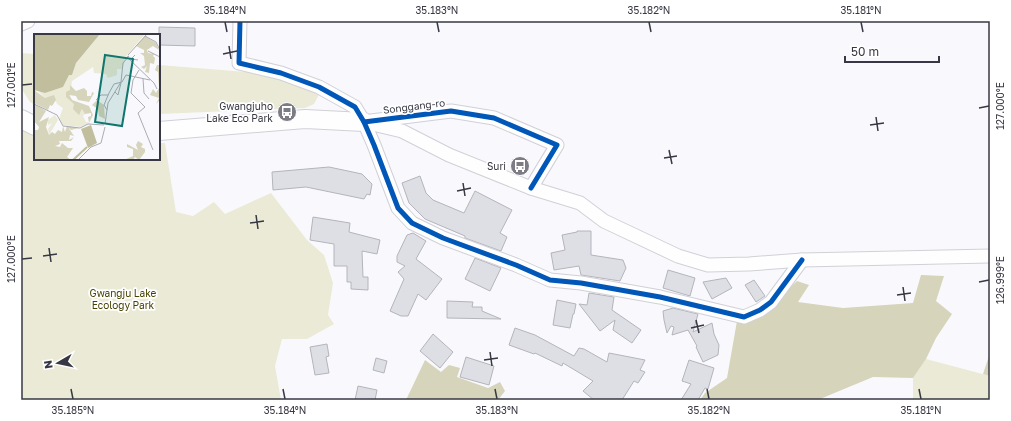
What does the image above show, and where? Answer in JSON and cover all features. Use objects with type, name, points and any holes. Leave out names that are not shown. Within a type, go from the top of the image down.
[{"type":"main road","points":[[21,119],[34,126]]},
{"type":"main road","name":"Songgang-ro","points":[[160,131],[305,119],[364,122]]},
{"type":"street","points":[[21,24],[28,21]]},
{"type":"street","points":[[240,21],[239,63],[281,73],[319,87],[355,107],[364,122],[398,208],[412,223],[443,238],[550,280],[581,283],[660,297],[744,317],[760,310],[771,302],[802,260]]},
{"type":"street","name":"Songgang-ro","points":[[364,122],[451,111],[494,118],[557,144],[532,188]]},
{"type":"street","points":[[364,122],[402,131],[449,155],[532,188],[580,203],[604,221],[678,256],[708,265],[802,260],[990,256]]},
{"type":"green space","points":[[21,53],[34,54],[34,104],[30,102],[21,88]]},
{"type":"green space","points":[[160,65],[258,73],[321,91],[314,104],[305,108],[160,114]]},
{"type":"green space","name":"Gwangju Lake Ecology Park","points":[[21,130],[34,135],[34,160],[160,160],[160,143],[165,143],[176,212],[193,216],[214,202],[225,214],[271,193],[307,240],[324,255],[333,283],[328,315],[334,324],[307,339],[282,339],[275,366],[281,400],[21,400]]},
{"type":"green space","points":[[926,359],[990,376],[990,400],[913,400],[913,378]]},
{"type":"shaded area","points":[[921,275],[944,276],[936,301],[952,314],[936,338],[926,359],[913,378],[873,377],[820,400],[700,400],[705,393],[727,378],[737,321],[751,322],[767,310],[797,281],[809,285],[798,302],[843,308],[913,303]]},
{"type":"shaded area","points":[[990,353],[990,376],[983,374]]},
{"type":"shaded area","points":[[425,360],[441,372],[449,365],[460,368],[457,377],[488,388],[500,382],[505,391],[498,400],[406,400]]},
{"type":"building","points":[[159,27],[195,28],[195,46],[160,45]]},
{"type":"building","points":[[329,167],[362,174],[372,184],[370,195],[367,194],[364,199],[306,187],[273,190],[272,172]]},
{"type":"building","points":[[420,176],[426,193],[433,200],[464,213],[475,191],[512,210],[500,233],[507,237],[501,251],[465,238],[465,236],[425,219],[409,203],[402,183]]},
{"type":"building","points":[[313,217],[350,223],[349,232],[380,240],[377,254],[362,251],[363,277],[368,277],[368,290],[351,289],[351,282],[347,282],[347,266],[334,266],[334,244],[310,240]]},
{"type":"building","points":[[577,231],[591,231],[591,255],[623,260],[626,268],[620,281],[581,275],[579,266],[554,270],[551,253],[565,250],[562,235]]},
{"type":"building","points":[[413,233],[426,241],[416,259],[442,279],[426,300],[418,294],[408,316],[401,316],[390,311],[404,279],[398,272],[405,266],[397,262],[397,256],[407,235]]},
{"type":"building","points":[[475,258],[501,268],[490,291],[465,279]]},
{"type":"building","points":[[668,270],[695,278],[690,296],[663,288]]},
{"type":"building","points":[[726,278],[732,288],[712,299],[703,282]]},
{"type":"building","points":[[754,280],[765,296],[756,302],[745,285]]},
{"type":"building","points":[[589,293],[614,297],[612,310],[641,330],[632,343],[613,330],[615,320],[600,331],[579,304],[587,305]]},
{"type":"building","points":[[557,300],[576,304],[570,328],[553,325]]},
{"type":"building","points":[[447,301],[473,302],[472,307],[482,307],[482,311],[501,319],[447,318]]},
{"type":"building","points":[[673,308],[698,314],[693,332],[712,323],[714,334],[719,345],[718,355],[703,362],[696,347],[697,346],[688,330],[672,335],[674,327],[671,326],[667,333],[663,311]]},
{"type":"building","points":[[515,328],[535,335],[574,356],[579,348],[584,349],[607,362],[609,353],[645,360],[640,370],[645,372],[638,383],[634,381],[622,400],[594,400],[583,391],[593,381],[563,363],[562,366],[535,353],[534,354],[509,345]]},
{"type":"building","points":[[433,334],[453,352],[440,368],[420,351]]},
{"type":"building","points":[[327,344],[329,356],[326,357],[329,373],[315,375],[310,347]]},
{"type":"building","points":[[466,357],[494,366],[489,385],[460,377]]},
{"type":"building","points":[[376,358],[387,361],[384,373],[373,370]]},
{"type":"building","points":[[689,360],[714,368],[708,389],[705,388],[698,400],[681,400],[691,384],[682,381]]},
{"type":"building","points":[[358,386],[377,390],[375,400],[355,400]]},
{"type":"cycle path","points":[[240,21],[239,63],[281,73],[319,87],[355,107],[364,122],[374,145],[398,208],[412,223],[443,238],[516,265],[550,280],[581,283],[660,297],[744,317],[760,310],[771,302],[802,260]]},
{"type":"cycle path","points":[[364,122],[451,111],[494,118],[557,145],[531,188]]},
{"type":"place","name":"Gwangjuho Lake Eco Park","points":[[287,112]]},
{"type":"place","name":"Suri","points":[[520,166]]}]
